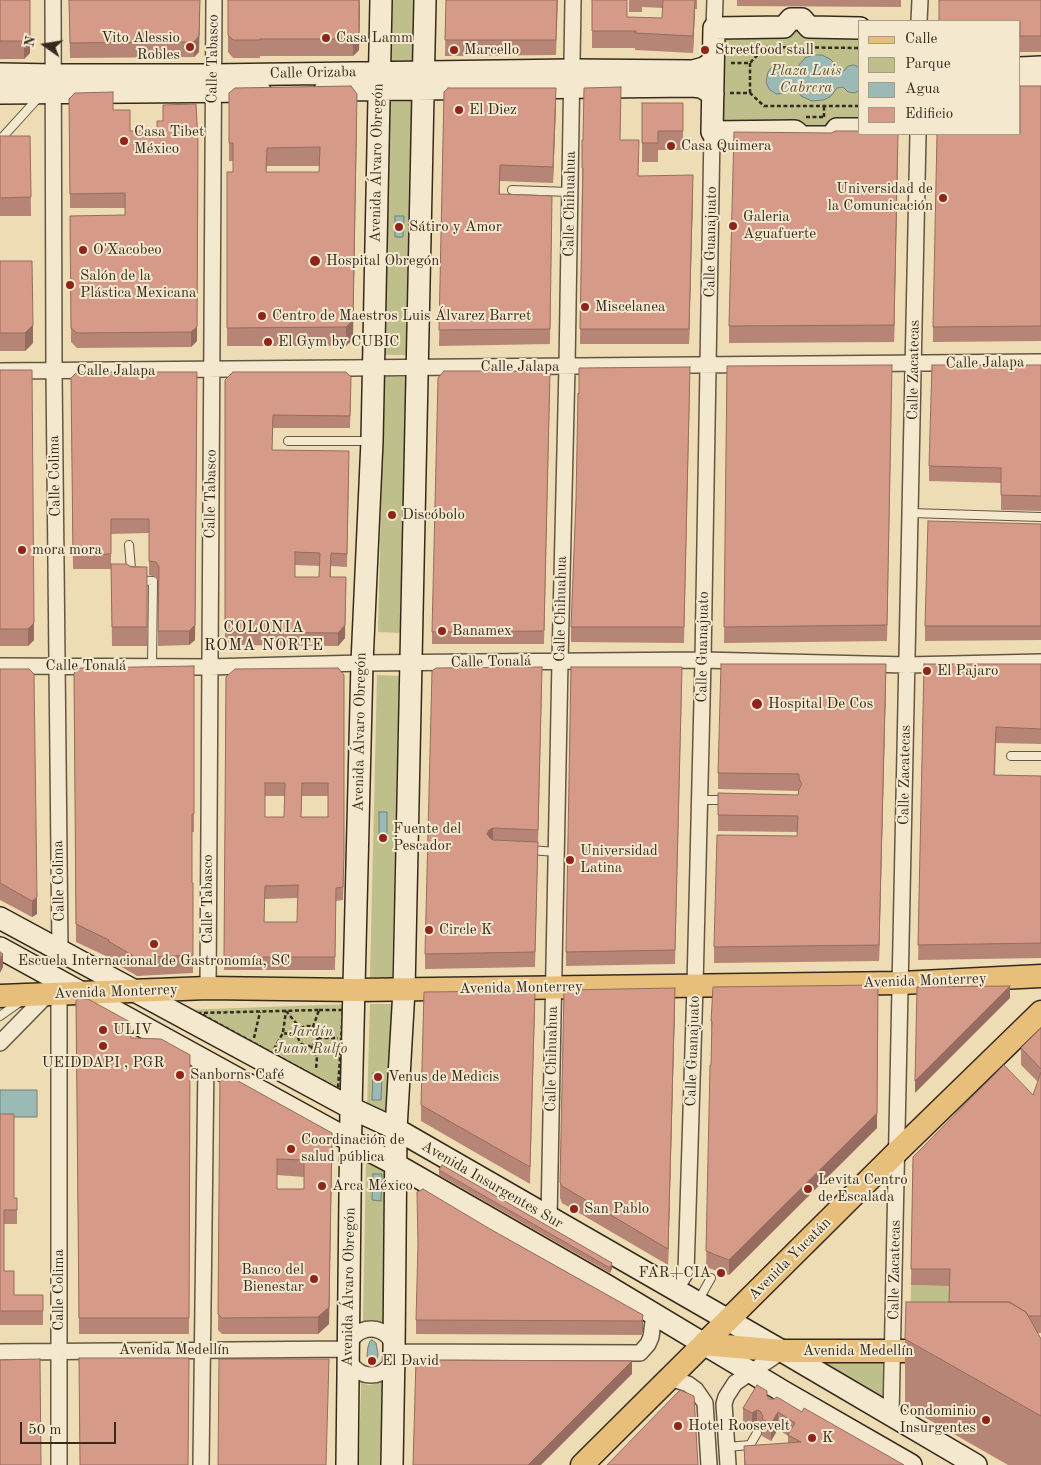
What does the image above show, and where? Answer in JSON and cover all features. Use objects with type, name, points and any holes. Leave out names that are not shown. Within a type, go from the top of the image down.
[{"type":"main road","name":"Avenida Álvaro Obregón","points":[[347,1465],[351,1141],[362,663],[372,441],[381,0]]},
{"type":"main road","points":[[392,1465],[395,1164],[404,990],[425,0]]},
{"type":"main road","points":[[714,28],[784,27],[791,19],[802,19],[809,27],[858,28]]},
{"type":"main road","name":"Calle Guanajuato","points":[[712,132],[721,98],[722,63],[714,28]]},
{"type":"main road","name":"Calle Orizaba","points":[[0,93],[50,87],[571,78],[693,71],[722,63]]},
{"type":"main road","points":[[1021,68],[1041,67]]},
{"type":"main road","name":"Calle Orizaba","points":[[0,74],[50,87]]},
{"type":"main road","name":"Calle Orizaba","points":[[571,78],[693,86],[721,98]]},
{"type":"main road","points":[[1021,85],[1041,85]]},
{"type":"main road","points":[[712,132],[795,131],[802,137],[831,137],[837,129],[858,129]]},
{"type":"main road","name":"Avenida Insurgentes Sur","points":[[0,918],[352,1108],[396,1129],[976,1465]]},
{"type":"main road","name":"Avenida Insurgentes Sur","points":[[0,948],[395,1164],[654,1314],[751,1372],[783,1394],[911,1465]]},
{"type":"main road","name":"Avenida Monterrey","points":[[0,996],[208,988],[404,990],[901,983],[1041,976]]},
{"type":"main road","name":"Avenida Yucatán","points":[[582,1465],[897,1152],[1041,1012]]},
{"type":"main road","name":"Avenida Medellín","points":[[704,1344],[782,1351],[893,1351],[926,1346],[955,1351]]},
{"type":"street","name":"Calle Colima","points":[[53,0],[50,87],[60,951]]},
{"type":"street","name":"Calle Tabasco","points":[[208,988],[214,0]]},
{"type":"street","name":"Calle Chihuahua","points":[[549,1218],[573,0]]},
{"type":"street","name":"Calle Guanajuato","points":[[714,28],[715,0]]},
{"type":"street","points":[[920,0],[920,20]]},
{"type":"street","name":"Calle Guanajuato","points":[[675,1290],[686,1272],[700,800],[712,132]]},
{"type":"street","name":"Calle Zacatecas","points":[[892,1416],[893,1351],[897,1321],[897,1152],[915,363],[918,135]]},
{"type":"street","name":"Calle Jalapa","points":[[0,371],[1041,362]]},
{"type":"street","name":"Calle Tonalá","points":[[0,666],[209,667],[362,663],[703,660],[907,665],[1041,662]]},
{"type":"street","name":"Calle Colima","points":[[46,994],[59,1351],[59,1465]]},
{"type":"street","points":[[0,1043],[46,994]]},
{"type":"street","points":[[201,1465],[206,1062]]},
{"type":"street","points":[[394,1352],[640,1353],[648,1344],[651,1336],[654,1314]]},
{"type":"street","points":[[376,1329],[382,1331],[391,1340],[394,1352],[391,1365],[386,1370],[380,1374],[366,1375],[354,1368],[348,1349],[358,1333],[376,1329]]},
{"type":"street","name":"Avenida Medellín","points":[[0,1352],[348,1349]]},
{"type":"street","points":[[728,1465],[724,1404],[726,1396],[735,1383],[782,1351]]},
{"type":"street","points":[[670,1378],[688,1384],[696,1390],[705,1403],[709,1465]]},
{"type":"lane","points":[[0,140],[50,87]]},
{"type":"lane","points":[[512,190],[570,192]]},
{"type":"lane","points":[[288,440],[372,441]]},
{"type":"lane","points":[[911,513],[1041,516]]},
{"type":"lane","points":[[130,545],[132,580],[153,581],[152,666]]},
{"type":"lane","points":[[1011,756],[1041,756]]},
{"type":"lane","points":[[700,800],[738,800]]},
{"type":"lane","points":[[520,850],[556,852]]},
{"type":"lane","points":[[0,1016],[46,994]]},
{"type":"lane","points":[[697,1303],[711,1278]]},
{"type":"lane","points":[[727,1447],[750,1445],[757,1433]]},
{"type":"path","points":[[750,93],[750,63],[765,47],[858,48]]},
{"type":"path","points":[[722,63],[750,63]]},
{"type":"path","points":[[721,98],[730,93],[750,93],[764,106],[858,106]]},
{"type":"path","points":[[795,106],[795,112]]},
{"type":"path","points":[[824,106],[824,117]]},
{"type":"path","points":[[313,1028],[319,1010]]},
{"type":"path","points":[[199,1013],[343,1010],[338,1088]]},
{"type":"path","points":[[286,1011],[301,1029]]},
{"type":"path","points":[[272,1053],[283,1032],[286,1011]]},
{"type":"path","points":[[253,1042],[260,1012]]},
{"type":"path","points":[[307,1026],[313,1028],[317,1033],[318,1038],[316,1042],[311,1046],[301,1044],[298,1035],[301,1029],[307,1026]]},
{"type":"path","points":[[283,1032],[298,1035]]},
{"type":"path","points":[[318,1038],[342,1038]]},
{"type":"path","points":[[311,1046],[317,1056],[315,1077]]},
{"type":"green space","points":[[392,0],[415,0],[414,66],[391,65]]},
{"type":"green space","name":"Plaza Luis Cabrera","points":[[714,28],[858,28],[858,129],[712,132]]},
{"type":"green space","points":[[390,99],[413,100],[407,355],[384,355]]},
{"type":"green space","points":[[384,376],[406,377],[400,633],[378,632]]},
{"type":"green space","points":[[377,675],[399,676],[392,977],[370,977]]},
{"type":"green space","name":"Jardín Juan Rulfo","points":[[349,1004],[344,1089],[340,1093],[183,1010]]},
{"type":"green space","points":[[370,1004],[392,1004],[389,1117],[367,1107]]},
{"type":"green space","points":[[366,1158],[388,1169],[384,1323],[363,1321]]},
{"type":"green space","points":[[911,1285],[950,1286],[948,1334],[910,1334]]},
{"type":"green space","points":[[818,1363],[887,1363],[886,1398]]},
{"type":"green space","points":[[383,1382],[381,1465],[359,1465],[361,1383],[369,1385]]},
{"type":"water","points":[[813,55],[822,55],[830,59],[838,70],[844,71],[848,66],[858,67],[858,91],[855,93],[848,92],[843,87],[837,88],[831,96],[824,100],[812,101],[801,96],[796,87],[789,87],[784,93],[776,94],[769,89],[766,82],[768,72],[772,67],[781,65],[789,67],[791,72],[796,71],[805,58]]},
{"type":"water","points":[[395,216],[404,216],[403,237],[395,237]]},
{"type":"water","points":[[379,812],[387,812],[387,839],[379,839]]},
{"type":"water","points":[[373,1073],[382,1074],[381,1100],[372,1100]]},
{"type":"water","points":[[0,1090],[37,1090],[37,1117],[0,1117]]},
{"type":"water","points":[[373,1174],[382,1174],[381,1201],[372,1200]]},
{"type":"water","points":[[372,1340],[376,1343],[378,1354],[376,1364],[372,1368],[369,1367],[367,1355],[370,1341]]},
{"type":"building","points":[[0,0],[30,0],[30,36],[24,41],[0,41]]},
{"type":"building","points":[[69,0],[200,0],[199,36],[194,42],[70,43]]},
{"type":"building","points":[[228,0],[359,0],[359,32],[353,39],[233,40],[228,35]]},
{"type":"building","points":[[446,0],[557,0],[556,40],[445,40]]},
{"type":"building","points":[[592,0],[627,0],[627,17],[662,18],[663,0],[695,0],[693,36],[635,33],[636,31],[592,31]]},
{"type":"building","points":[[939,0],[1041,0],[1041,36],[1021,36],[1021,20],[939,20]]},
{"type":"building","points":[[351,86],[357,94],[353,320],[346,327],[227,328],[227,172],[233,172],[233,143],[229,143],[229,93],[235,88]],"holes":[[[320,147],[319,172],[266,172],[267,148]]]},
{"type":"building","points":[[1021,86],[1041,86],[1041,326],[933,327],[937,135],[1021,135]]},
{"type":"building","points":[[621,87],[620,140],[639,140],[638,176],[693,175],[689,329],[580,329],[584,88]]},
{"type":"building","points":[[448,88],[556,88],[553,167],[500,165],[499,194],[552,196],[550,329],[439,330],[444,92]]},
{"type":"building","points":[[113,92],[113,110],[130,110],[130,131],[157,131],[157,121],[163,121],[163,105],[196,104],[198,142],[197,327],[191,332],[77,333],[71,328],[70,216],[125,215],[125,193],[70,194],[69,99],[75,93]]},
{"type":"building","points":[[642,103],[683,103],[683,131],[658,131],[658,143],[642,143]]},
{"type":"building","points":[[836,131],[858,131],[858,135],[898,135],[894,325],[729,326],[734,132],[831,133]]},
{"type":"building","points":[[0,136],[30,136],[31,197],[0,198]]},
{"type":"building","points":[[0,261],[32,261],[33,325],[25,333],[0,333]]},
{"type":"building","points":[[892,365],[887,625],[724,627],[727,366]]},
{"type":"building","points":[[932,365],[1041,365],[1041,496],[1001,495],[1001,468],[929,466]]},
{"type":"building","points":[[690,367],[684,627],[571,627],[579,368]]},
{"type":"building","points":[[0,370],[32,370],[34,623],[28,629],[0,629]]},
{"type":"building","points":[[444,371],[550,371],[544,631],[432,632],[438,378]]},
{"type":"building","points":[[77,372],[197,372],[195,625],[189,631],[158,631],[159,567],[156,562],[149,561],[149,519],[111,519],[111,554],[73,555],[71,378]]},
{"type":"building","points":[[233,372],[346,372],[351,377],[350,416],[273,415],[272,450],[349,451],[347,554],[331,553],[330,577],[346,577],[345,625],[338,633],[230,632],[225,627],[225,380]],"holes":[[[295,552],[320,553],[319,577],[295,577]]]},
{"type":"building","points":[[928,521],[1041,524],[1041,626],[925,626]]},
{"type":"building","points":[[111,564],[147,567],[147,627],[112,627]]},
{"type":"building","points":[[721,664],[886,664],[879,945],[714,947],[717,835],[797,836],[798,816],[718,815],[718,793],[798,795],[802,784],[799,774],[718,773]]},
{"type":"building","points":[[924,664],[1041,664],[1041,729],[996,727],[994,775],[1041,776],[1041,943],[918,945]]},
{"type":"building","points":[[194,666],[193,955],[137,958],[109,940],[76,924],[74,673],[80,668]]},
{"type":"building","points":[[542,667],[538,830],[493,828],[487,834],[493,840],[538,842],[535,952],[425,954],[432,671],[436,668]]},
{"type":"building","points":[[571,667],[682,667],[675,950],[566,952]]},
{"type":"building","points":[[338,668],[344,675],[344,856],[343,887],[336,888],[335,957],[224,957],[226,677],[235,669]],"holes":[[[265,783],[285,783],[284,817],[265,817]],[[302,783],[328,783],[328,817],[301,817]],[[298,885],[297,922],[264,922],[265,886]]]},
{"type":"building","points":[[0,669],[29,669],[34,674],[37,897],[32,901],[0,883]]},
{"type":"building","points":[[878,985],[877,1113],[729,1260],[706,1251],[713,987]]},
{"type":"building","points":[[1010,986],[915,1081],[917,987]]},
{"type":"building","points":[[675,988],[668,1249],[562,1186],[560,1182],[564,990]]},
{"type":"building","points":[[535,991],[530,1167],[421,1105],[424,992]]},
{"type":"building","points":[[76,998],[88,999],[130,1022],[131,1038],[161,1039],[190,1055],[189,1318],[79,1318]]},
{"type":"building","points":[[1041,1028],[1041,1069],[1021,1048]]},
{"type":"building","points":[[1004,1065],[1033,1095],[1041,1072],[1041,1316],[1028,1316],[1026,1312],[1009,1302],[949,1302],[950,1269],[911,1269],[913,1157]]},
{"type":"building","points":[[220,1071],[332,1133],[329,1307],[318,1317],[222,1318],[218,1314]],"holes":[[[277,1159],[304,1160],[304,1189],[277,1189]]]},
{"type":"building","points":[[0,1114],[14,1114],[14,1198],[17,1198],[17,1210],[4,1210],[4,1271],[14,1271],[14,1295],[43,1295],[43,1311],[0,1311]]},
{"type":"building","points":[[442,1165],[612,1263],[610,1268],[439,1170]]},
{"type":"building","points":[[423,1189],[643,1315],[642,1321],[416,1320],[417,1192]]},
{"type":"building","points":[[906,1302],[1009,1302],[1026,1312],[1041,1339],[1041,1416],[905,1339]]},
{"type":"building","points":[[79,1358],[189,1358],[188,1465],[80,1465]]},
{"type":"building","points":[[40,1359],[41,1465],[0,1465],[0,1360]]},
{"type":"building","points":[[219,1359],[329,1359],[326,1465],[218,1465]]},
{"type":"building","points":[[416,1360],[632,1361],[528,1465],[413,1465]]},
{"type":"building","points":[[757,1385],[767,1391],[769,1399],[777,1397],[802,1412],[804,1408],[904,1465],[745,1465],[744,1446],[801,1442],[788,1435],[795,1423],[778,1412],[771,1424],[762,1419],[763,1416],[760,1411],[757,1410],[752,1413],[743,1408]]},
{"type":"building","points":[[680,1390],[694,1396],[698,1465],[607,1465]]},
{"type":"place","name":"Casa Lamm","points":[[326,38]]},
{"type":"place","name":"Vito Alessio Robles","points":[[190,47]]},
{"type":"place","name":"Marcello","points":[[454,50]]},
{"type":"place","name":"Streetfood stall","points":[[705,50]]},
{"type":"place","name":"El Diez","points":[[459,110]]},
{"type":"place","name":"Casa Tibet México","points":[[124,141]]},
{"type":"place","name":"Casa Quimera","points":[[671,146]]},
{"type":"place","name":"Universidad de la Comunicación","points":[[943,198]]},
{"type":"place","name":"Galeria Aguafuerte","points":[[733,226]]},
{"type":"place","name":"Sátiro y Amor","points":[[399,227]]},
{"type":"place","name":"O'Xacobeo","points":[[83,250]]},
{"type":"place","name":"Hospital Obregón","points":[[315,261]]},
{"type":"place","name":"Salón de la Plástica Mexicana","points":[[70,285]]},
{"type":"place","name":"Miscelanea","points":[[585,307]]},
{"type":"place","name":"Centro de Maestros Luis Álvarez Barret","points":[[262,316]]},
{"type":"place","name":"El Gym by CUBIC","points":[[268,342]]},
{"type":"place","name":"Discóbolo","points":[[392,515]]},
{"type":"place","name":"mora mora","points":[[22,550]]},
{"type":"place","name":"Banamex","points":[[442,631]]},
{"type":"place","name":"El Pajaro","points":[[927,671]]},
{"type":"place","name":"Hospital De Cos","points":[[757,704]]},
{"type":"place","name":"Fuente del Pescador","points":[[383,838]]},
{"type":"place","name":"Universidad Latina","points":[[570,860]]},
{"type":"place","name":"Circle K","points":[[429,930]]},
{"type":"place","name":"Escuela Internacional de Gastronomía, SC","points":[[154,944]]},
{"type":"place","name":"ULIV","points":[[103,1030]]},
{"type":"place","name":"UEIDDAPI , PGR","points":[[103,1046]]},
{"type":"place","name":"Sanborns Café","points":[[180,1075]]},
{"type":"place","name":"Venus de Medicis","points":[[378,1077]]},
{"type":"place","name":"Coordinación de salud pública","points":[[291,1149]]},
{"type":"place","name":"Arca México","points":[[322,1186]]},
{"type":"place","name":"Levita Centro de Escalada","points":[[808,1189]]},
{"type":"place","name":"San Pablo","points":[[574,1209]]},
{"type":"place","name":"FAR+CIA","points":[[721,1273]]},
{"type":"place","name":"Banco del Bienestar","points":[[314,1279]]},
{"type":"place","name":"El David","points":[[372,1361]]},
{"type":"place","name":"Condominio Insurgentes","points":[[986,1420]]},
{"type":"place","name":"Hotel Roosevelt","points":[[678,1426]]},
{"type":"place","name":"K","points":[[812,1438]]},
{"type":"district","name":"COLONIA ROMA NORTE","points":[[264,637]]}]
